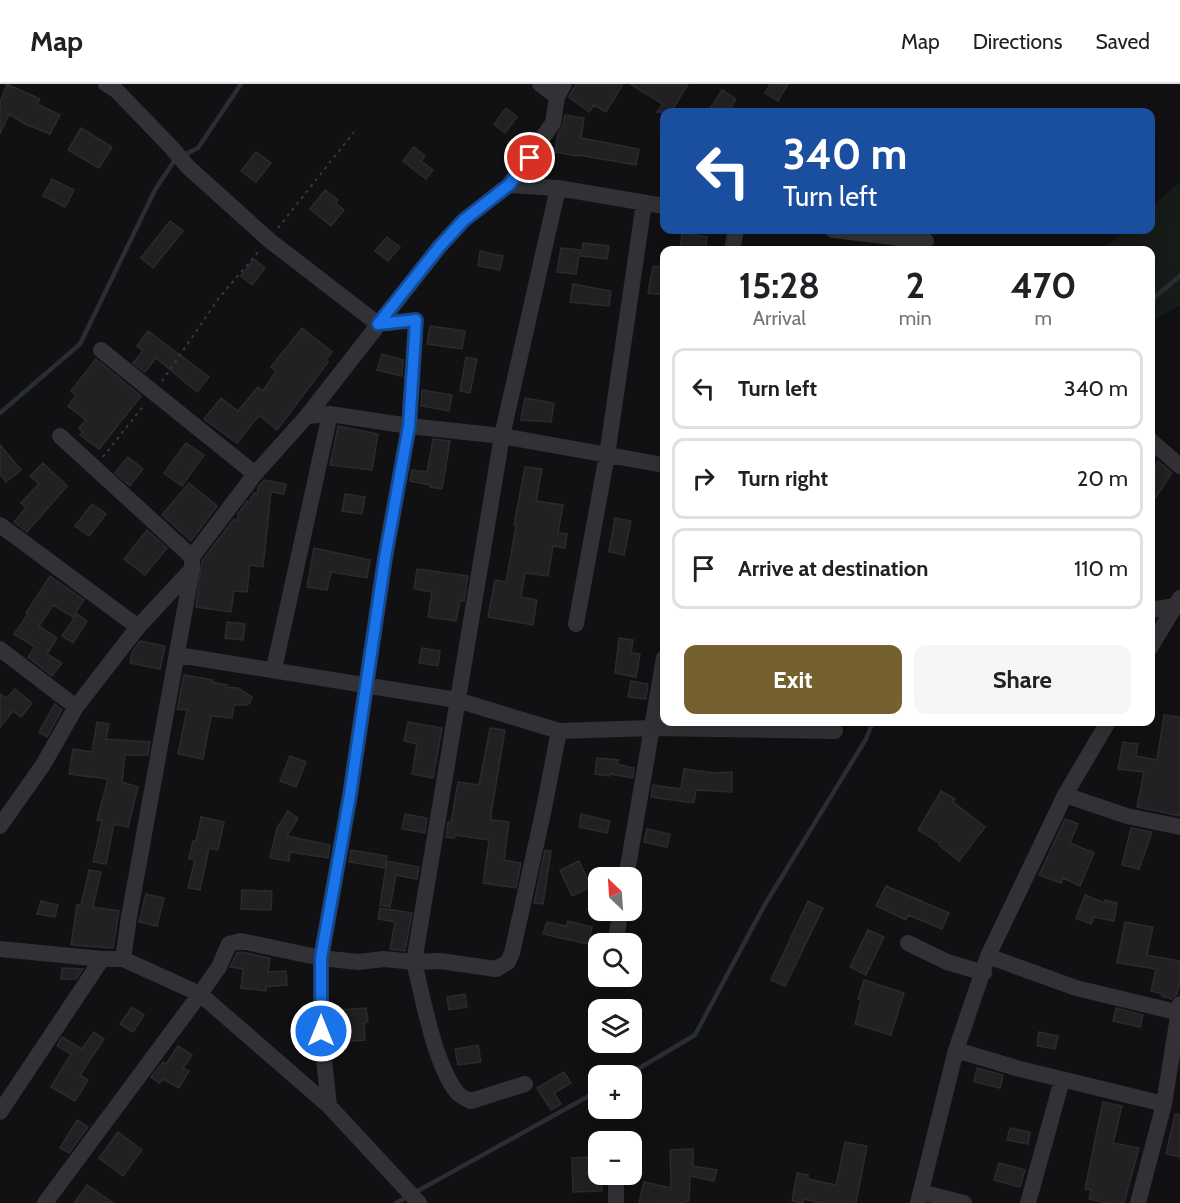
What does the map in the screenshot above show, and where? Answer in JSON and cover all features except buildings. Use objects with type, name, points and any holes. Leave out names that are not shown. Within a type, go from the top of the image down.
[{"type":"street","points":[[0,826],[43,765],[76,707],[138,627],[192,563],[255,474],[307,416],[440,246],[464,220],[509,185],[553,123],[560,91],[540,84]]},
{"type":"street","points":[[114,86],[188,167],[269,240],[378,324],[416,320],[409,426],[385,558],[350,795],[321,958],[321,1031],[329,1106]]},
{"type":"street","points":[[509,185],[558,188],[660,205]]},
{"type":"street","points":[[525,1084],[471,1101],[456,1093],[444,1069],[432,1033],[414,962],[502,436],[558,188]]},
{"type":"street","points":[[576,624],[607,455],[644,202]]},
{"type":"street","points":[[866,234],[926,241]]},
{"type":"street","points":[[101,350],[255,474]]},
{"type":"street","points":[[307,416],[330,414],[409,426],[502,436],[660,464]]},
{"type":"street","points":[[274,669],[330,414]]},
{"type":"street","points":[[60,436],[96,467],[192,563]]},
{"type":"street","points":[[1155,444],[1180,466]]},
{"type":"street","points":[[0,525],[138,627]]},
{"type":"street","points":[[123,959],[139,860],[178,655],[192,563]]},
{"type":"street","points":[[1155,609],[1178,602]]},
{"type":"street","points":[[1155,640],[1178,602]]},
{"type":"street","points":[[0,649],[76,707]]},
{"type":"street","points":[[178,655],[457,700],[559,731],[652,728],[835,731]]},
{"type":"street","points":[[628,867],[660,681]]},
{"type":"street","points":[[964,1203],[920,1198],[956,1050],[988,956],[1065,795],[1106,726]]},
{"type":"street","points":[[45,1203],[200,994],[219,967],[229,945],[241,941],[321,958],[358,962],[384,959],[414,962],[440,961],[496,969],[508,962],[512,953],[538,836],[559,731]]},
{"type":"street","points":[[1065,795],[1127,816],[1180,827]]},
{"type":"street","points":[[908,943],[947,962],[984,973]]},
{"type":"street","points":[[0,949],[123,959],[200,994],[329,1106],[419,1203]]},
{"type":"street","points":[[988,956],[1076,988],[1179,1009],[1164,1104],[1138,1203]]},
{"type":"street","points":[[0,1112],[102,959]]},
{"type":"street","points":[[956,1050],[1062,1080],[1164,1104]]},
{"type":"street","points":[[1028,1203],[1062,1080]]},
{"type":"street","points":[[616,1185],[616,1203]]},
{"type":"path","points":[[96,467],[153,394],[219,298],[269,240],[354,132]]},
{"type":"shaded area","points":[[1180,182],[1180,305],[1155,320],[1155,246],[1107,246],[1121,234],[1155,234],[1155,204]]},
{"type":"waterway","points":[[184,155],[198,148],[241,84]]},
{"type":"waterway","points":[[0,413],[80,344],[155,190],[176,158]]},
{"type":"waterway","points":[[1155,297],[1180,276]]},
{"type":"waterway","points":[[642,1066],[695,1035],[764,906],[866,739],[871,726]]},
{"type":"waterway","points":[[396,1203],[588,1097]]},
{"type":"route","points":[[321,1031],[321,958],[350,795],[385,558],[409,426],[416,320],[378,324],[440,246],[464,220],[509,185],[530,158]]}]
